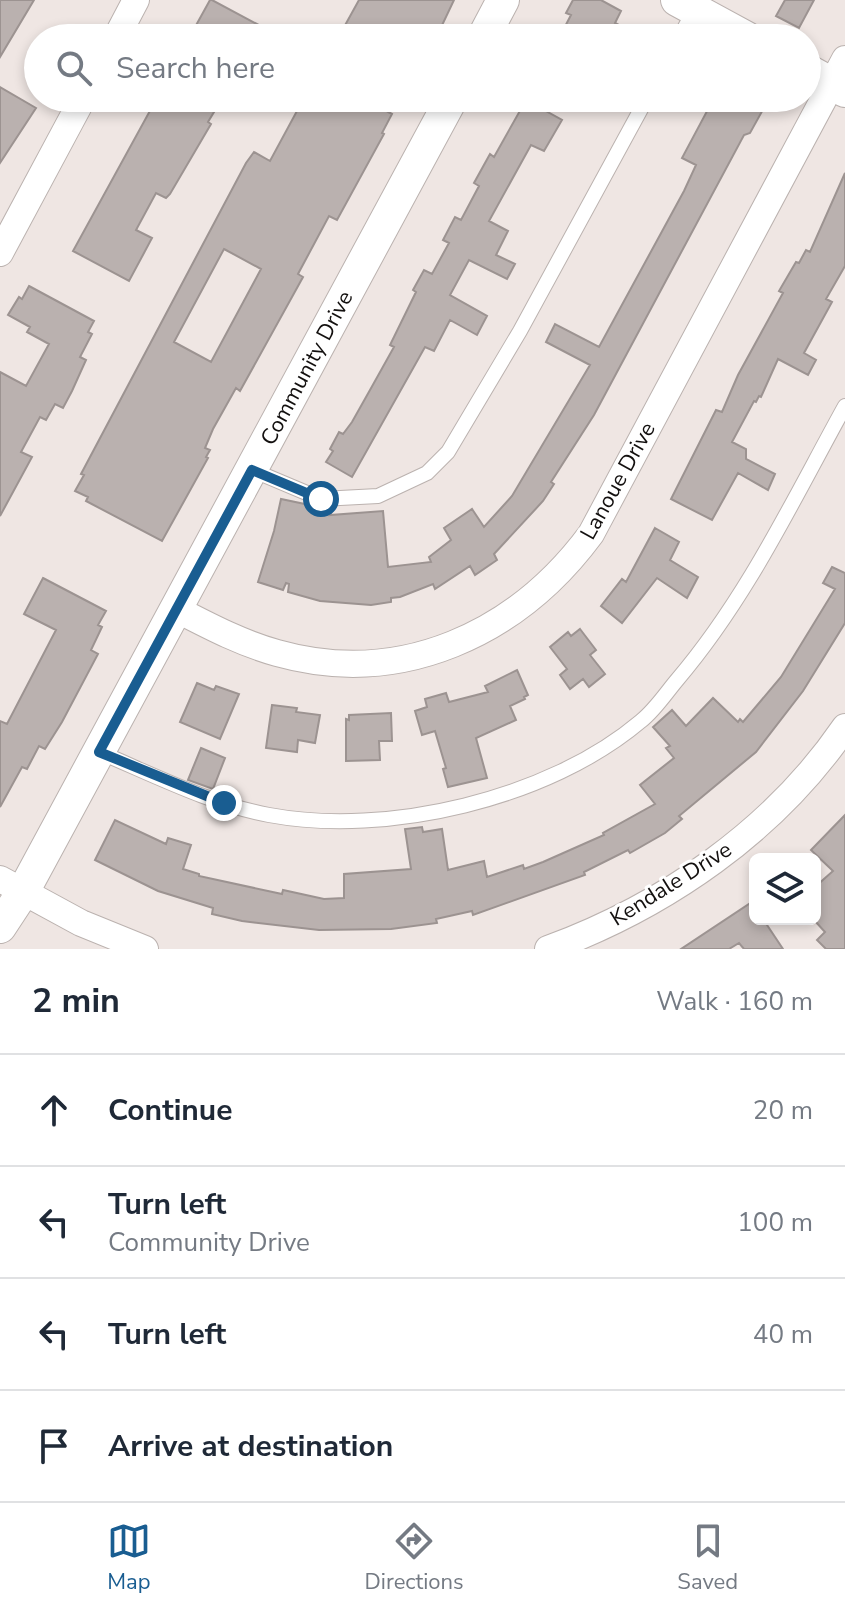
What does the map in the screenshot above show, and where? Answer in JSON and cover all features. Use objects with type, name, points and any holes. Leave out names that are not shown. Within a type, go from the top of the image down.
[{"type":"street","points":[[123,24],[136,0]]},
{"type":"street","points":[[490,24],[503,0]]},
{"type":"street","points":[[691,3],[725,24]]},
{"type":"street","name":"Lanoue Drive","points":[[821,97],[832,76]]},
{"type":"street","points":[[0,253],[76,112]]},
{"type":"street","name":"Community Drive","points":[[0,927],[12,885],[99,752],[444,112]]},
{"type":"street","name":"Lanoue Drive","points":[[176,609],[252,645],[279,654],[363,663],[406,657],[447,646],[503,620],[528,602],[552,581],[591,534],[813,112]]},
{"type":"street","name":"Kendale Drive","points":[[566,946],[658,897],[741,840],[808,775],[845,727]]},
{"type":"street","points":[[12,885],[81,923],[145,949]]},
{"type":"lane","points":[[684,24],[691,3]]},
{"type":"lane","points":[[252,470],[321,499],[378,496],[427,473],[448,452],[504,358],[639,112]]},
{"type":"lane","points":[[99,752],[224,803],[271,815],[351,822],[431,812],[506,793],[576,766],[643,720],[714,633],[738,600],[845,406]]},
{"type":"building","points":[[0,0],[34,0],[0,57]]},
{"type":"building","points":[[212,0],[257,24],[197,24]]},
{"type":"building","points":[[359,0],[454,0],[443,24],[346,24]]},
{"type":"building","points":[[573,0],[601,0],[621,11],[617,24],[566,24],[571,15],[566,13]]},
{"type":"building","points":[[785,0],[814,0],[801,24],[791,24],[776,16]]},
{"type":"building","points":[[0,87],[24,101],[24,112],[33,112],[0,163]]},
{"type":"building","points":[[149,112],[214,112],[208,122],[211,124],[170,194],[166,198],[156,193],[136,230],[152,238],[129,281],[73,251]]},
{"type":"building","points":[[296,112],[392,114],[337,220],[329,216],[298,274],[303,277],[240,391],[236,388],[213,429],[205,448],[210,450],[208,458],[162,541],[86,501],[88,497],[75,491],[84,475],[81,474],[254,152],[270,161]],"holes":[[[224,249],[261,269],[211,362],[174,342]]]},
{"type":"building","points":[[519,112],[548,112],[562,120],[544,151],[531,145],[489,221],[508,231],[496,255],[515,264],[507,279],[469,260],[450,295],[487,316],[477,335],[450,320],[434,351],[425,347],[352,477],[326,462],[333,451],[330,449],[339,432],[343,434],[352,422],[370,390],[394,347],[390,345],[416,292],[413,290],[424,270],[432,274],[449,243],[443,240],[455,217],[461,220],[479,186],[474,183],[490,154],[494,157]]},
{"type":"building","points":[[707,112],[762,112],[750,133],[744,135],[594,415],[551,482],[554,484],[543,501],[494,554],[497,560],[475,575],[470,566],[435,589],[433,584],[391,598],[391,602],[371,605],[320,601],[288,592],[289,584],[286,583],[283,590],[258,582],[281,499],[333,510],[330,515],[383,511],[388,567],[431,562],[429,557],[451,540],[444,528],[472,509],[484,527],[512,496],[590,365],[546,342],[555,324],[599,347],[696,165],[682,158]]},
{"type":"building","points":[[845,173],[845,266],[826,299],[832,302],[804,353],[816,360],[808,375],[778,359],[761,397],[754,401],[732,442],[746,449],[746,459],[775,474],[768,490],[738,473],[712,520],[671,499],[716,410],[722,412],[738,375],[783,293],[779,291],[796,262],[799,263],[806,250],[810,252]]},
{"type":"building","points":[[29,286],[94,321],[88,332],[92,334],[80,357],[86,360],[72,391],[63,408],[55,404],[46,420],[40,417],[21,452],[32,457],[0,516],[0,372],[26,386],[49,344],[27,332],[30,327],[8,315]]},
{"type":"building","points":[[655,528],[679,542],[670,560],[698,577],[687,598],[657,578],[622,623],[601,606],[622,579],[626,582]]},
{"type":"building","points":[[832,567],[845,573],[845,623],[803,691],[756,752],[679,816],[682,819],[665,833],[630,853],[628,850],[584,872],[585,875],[473,915],[472,911],[436,919],[437,923],[391,929],[319,930],[242,921],[212,914],[213,908],[158,891],[95,860],[115,820],[166,844],[168,838],[191,845],[183,869],[199,876],[282,894],[283,890],[324,899],[344,898],[344,874],[411,869],[405,829],[422,827],[423,832],[442,829],[448,870],[484,861],[487,877],[543,862],[604,835],[655,804],[640,785],[674,758],[666,748],[670,746],[653,727],[672,710],[686,726],[713,698],[738,722],[740,719],[743,722],[781,677],[835,589],[823,583]]},
{"type":"building","points":[[43,578],[106,611],[98,625],[102,627],[91,650],[98,654],[45,749],[39,746],[27,769],[22,767],[0,807],[0,721],[7,724],[56,630],[24,614]]},
{"type":"building","points":[[580,629],[596,650],[590,655],[605,674],[589,687],[583,679],[570,689],[560,675],[567,669],[550,647],[568,632],[571,636]]},
{"type":"building","points":[[517,670],[528,695],[510,706],[516,720],[476,738],[487,778],[448,787],[435,731],[422,735],[415,711],[427,707],[425,699],[446,693],[449,702],[488,692],[485,686]]},
{"type":"building","points":[[197,683],[214,690],[216,686],[239,694],[220,739],[180,722]]},
{"type":"building","points":[[272,705],[320,715],[315,743],[298,740],[297,752],[266,748]]},
{"type":"building","points":[[391,713],[392,741],[379,741],[380,760],[346,761],[346,719],[349,720],[349,715]]},
{"type":"building","points":[[201,748],[225,758],[213,789],[188,780]]},
{"type":"building","points":[[845,815],[845,949],[826,949],[817,940],[825,932],[819,925],[821,882],[833,871],[821,860],[821,853],[811,850]]},
{"type":"building","points":[[749,904],[749,925],[767,925],[783,949],[744,949],[739,943],[729,949],[681,949]]},
{"type":"route","points":[[224,803],[99,752],[252,470],[321,499]]}]
